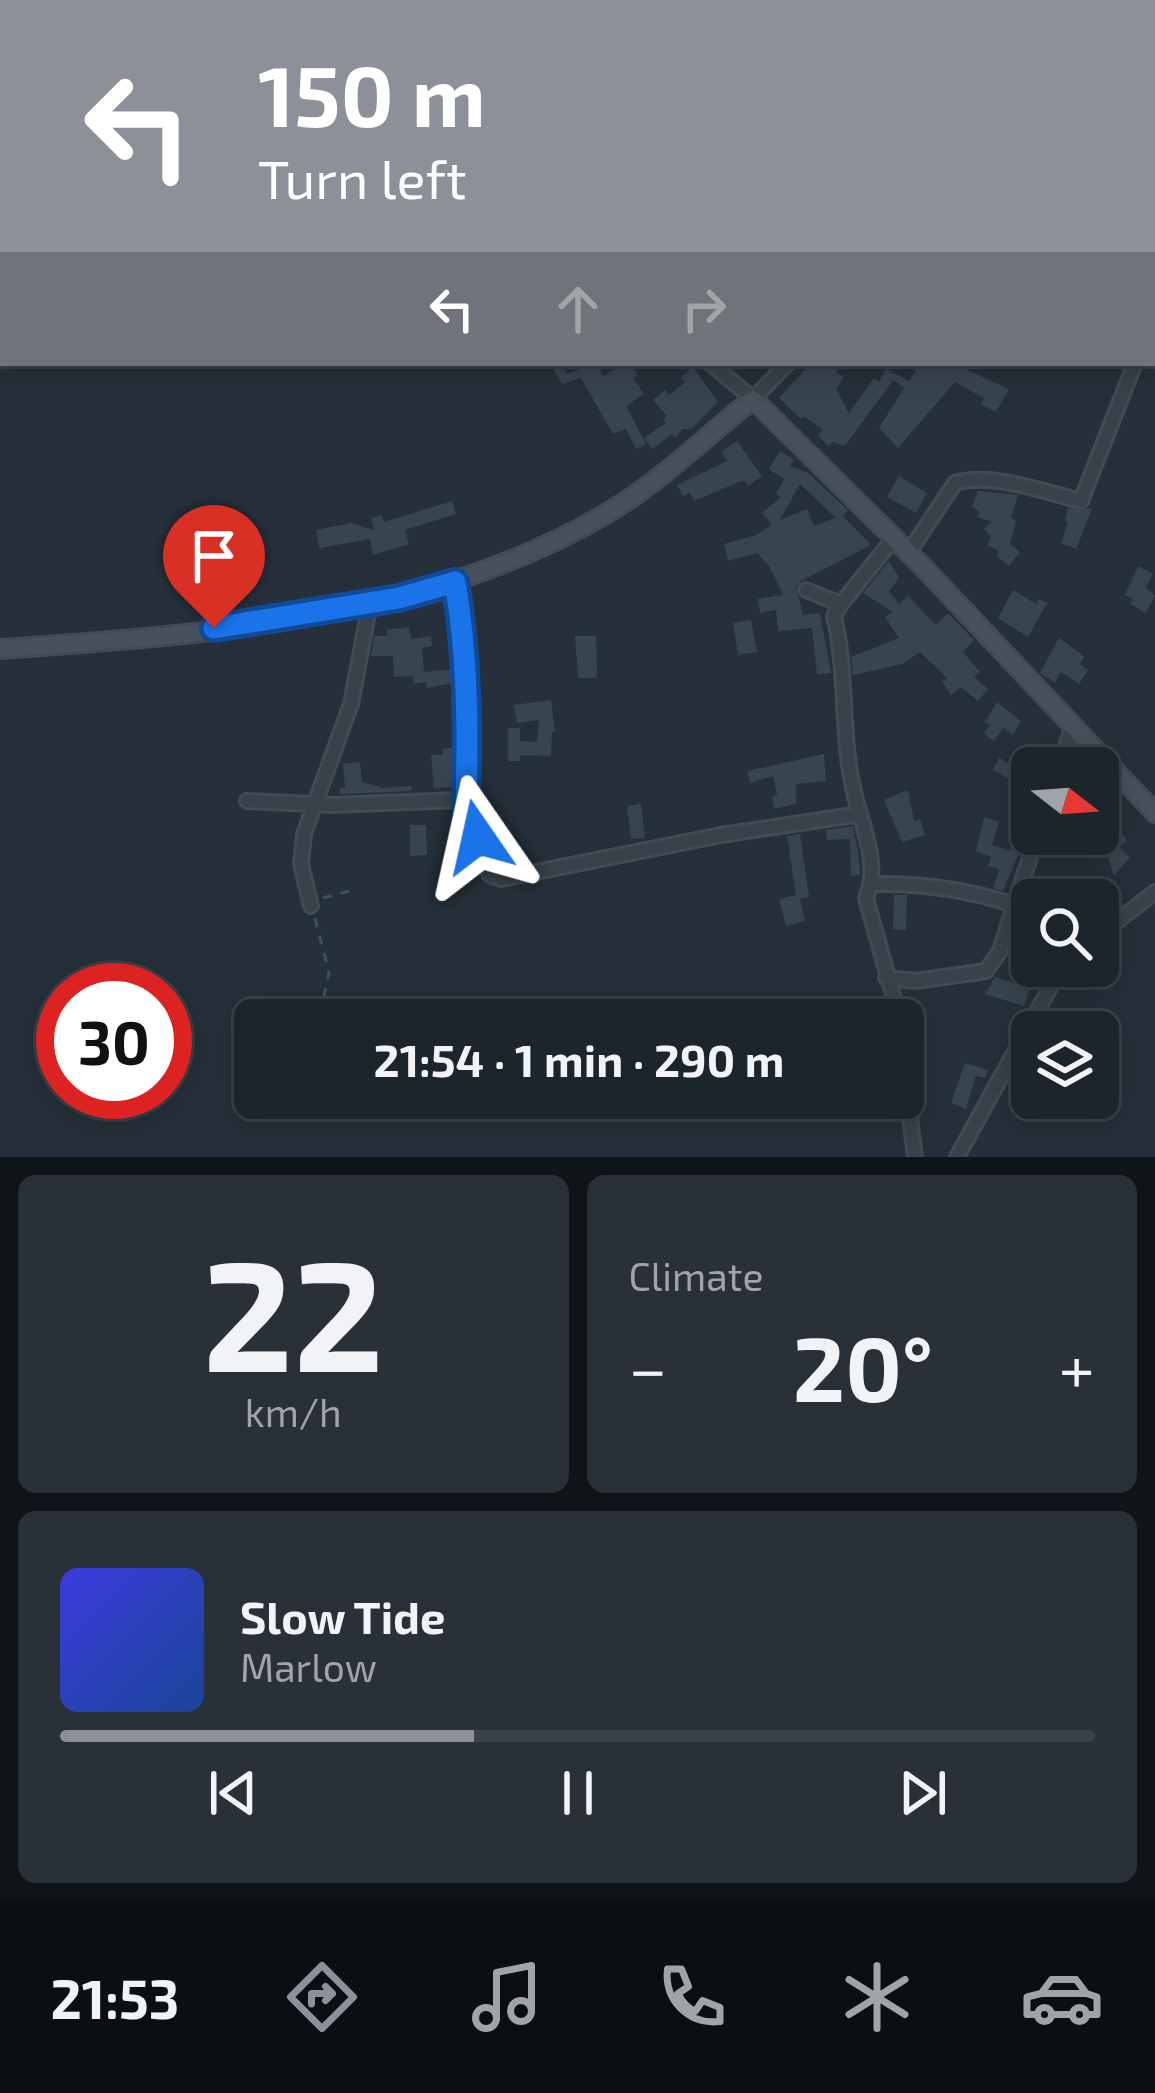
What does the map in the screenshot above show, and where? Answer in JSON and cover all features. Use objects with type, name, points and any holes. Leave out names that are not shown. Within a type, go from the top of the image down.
[{"type":"street","points":[[713,366],[909,552],[1154,811]]},
{"type":"street","points":[[0,649],[171,634],[370,603],[455,582],[551,544],[614,509],[753,400],[785,366]]},
{"type":"street","points":[[909,552],[955,483],[998,484],[1081,501],[1134,366]]},
{"type":"street","points":[[893,999],[866,898],[872,884],[846,751],[834,616],[894,538]]},
{"type":"street","points":[[455,582],[469,712],[466,805]]},
{"type":"street","points":[[806,590],[842,604]]},
{"type":"street","points":[[311,906],[301,864],[304,834],[351,704],[370,603]]},
{"type":"street","points":[[1066,747],[1072,728]]},
{"type":"street","points":[[247,801],[460,800],[473,809],[490,875],[501,879],[721,835],[860,814]]},
{"type":"street","points":[[872,884],[930,885],[1011,903]]},
{"type":"street","points":[[1119,920],[1155,892]]},
{"type":"street","points":[[886,978],[916,981],[986,971],[1000,951],[1011,914]]},
{"type":"street","points":[[957,1157],[1050,987]]},
{"type":"street","points":[[910,1119],[915,1157]]},
{"type":"path","points":[[323,999],[329,974],[311,906],[353,890]]},
{"type":"building","points":[[552,366],[563,366],[567,374],[598,366],[603,376],[620,366],[631,366],[644,394],[626,406],[646,444],[636,449],[626,429],[613,434],[581,378],[562,384]]},
{"type":"building","points":[[808,366],[840,366],[836,372],[844,377],[836,389],[849,413],[886,369],[909,381],[918,366],[964,366],[1009,389],[996,412],[981,404],[984,398],[955,382],[898,448],[879,428],[904,388],[893,380],[845,446],[833,442],[828,446],[818,435],[823,430],[804,416],[801,419],[779,398]]},
{"type":"building","points":[[693,367],[718,402],[691,429],[683,429],[675,438],[672,434],[652,449],[644,438],[666,423],[667,416],[653,400],[685,382],[681,377]]},
{"type":"building","points":[[737,441],[762,476],[748,486],[744,480],[694,501],[690,493],[683,496],[677,485],[727,461],[721,452]]},
{"type":"building","points":[[780,451],[794,460],[790,466],[808,473],[848,510],[843,516],[871,545],[796,587],[803,615],[820,613],[831,673],[817,674],[812,628],[778,631],[776,610],[760,613],[758,599],[783,595],[769,566],[757,553],[728,561],[724,544],[772,525],[762,513],[781,497],[776,494],[784,479],[769,469]],"holes":[[[800,484],[836,518],[814,526],[807,509],[780,520]]]},
{"type":"building","points":[[899,476],[927,493],[916,513],[887,497]]},
{"type":"building","points":[[978,491],[1018,495],[1010,544],[1020,552],[1009,566],[997,556],[999,551],[987,545],[991,537],[984,529],[992,522],[977,517],[980,512],[972,507]]},
{"type":"building","points":[[452,501],[456,514],[405,530],[409,544],[373,555],[370,539],[319,548],[316,530],[351,523],[374,530],[371,518],[382,515],[384,522]]},
{"type":"building","points":[[1068,508],[1092,509],[1076,549],[1061,543]]},
{"type":"building","points":[[889,561],[899,578],[889,591],[899,604],[908,596],[936,625],[948,613],[974,640],[963,652],[980,672],[974,677],[988,689],[978,701],[961,687],[951,695],[942,682],[947,678],[920,652],[902,664],[853,675],[851,657],[899,638],[885,617],[893,612],[863,593]]},
{"type":"building","points":[[1138,566],[1153,574],[1146,587],[1155,596],[1146,613],[1125,595]]},
{"type":"building","points":[[1013,590],[1036,604],[1039,599],[1047,603],[1028,637],[998,618]]},
{"type":"building","points":[[751,620],[757,652],[738,655],[733,623]]},
{"type":"building","points":[[409,627],[411,639],[431,636],[432,646],[422,648],[424,672],[455,669],[455,683],[427,688],[426,682],[414,684],[413,676],[394,677],[393,656],[371,656],[374,636]]},
{"type":"building","points":[[575,636],[596,636],[597,678],[578,678]]},
{"type":"building","points":[[1059,638],[1084,656],[1080,664],[1088,670],[1079,684],[1061,672],[1055,682],[1040,673]]},
{"type":"building","points":[[551,700],[555,732],[551,756],[520,755],[520,761],[508,761],[508,728],[520,728],[520,741],[537,742],[539,720],[517,723],[514,705]]},
{"type":"building","points":[[997,702],[1021,721],[1013,735],[1003,728],[994,741],[984,734]]},
{"type":"building","points":[[457,747],[456,787],[434,788],[431,755]]},
{"type":"building","points":[[824,754],[826,781],[796,784],[796,804],[774,809],[773,776],[750,783],[747,771]]},
{"type":"building","points":[[999,758],[1011,765],[1011,780],[993,770]]},
{"type":"building","points":[[360,762],[362,782],[384,788],[411,786],[412,791],[340,794],[340,788],[345,788],[343,764]]},
{"type":"building","points":[[908,790],[914,821],[920,819],[925,835],[902,842],[884,800]]},
{"type":"building","points":[[641,804],[645,838],[631,839],[627,806]]},
{"type":"building","points":[[984,817],[999,822],[992,845],[1010,851],[1011,847],[1011,855],[1018,855],[1003,891],[993,888],[999,869],[988,866],[991,857],[976,851]]},
{"type":"building","points":[[410,825],[426,825],[427,855],[410,856]]},
{"type":"building","points":[[853,826],[860,875],[851,876],[850,839],[827,840],[826,830]]},
{"type":"building","points":[[800,834],[809,897],[800,899],[805,921],[786,926],[779,899],[796,895],[787,836]]},
{"type":"building","points":[[1119,847],[1130,857],[1114,876],[1107,855],[1119,855]]},
{"type":"building","points":[[894,895],[907,895],[906,930],[893,929]]},
{"type":"building","points":[[995,977],[1011,982],[1011,987],[1030,988],[1024,1006],[985,994]]},
{"type":"building","points":[[965,1063],[988,1070],[985,1078],[976,1076],[966,1109],[951,1103]]},
{"type":"route","points":[[214,628],[399,598],[455,582],[469,712],[466,805],[473,809],[478,837]]}]
